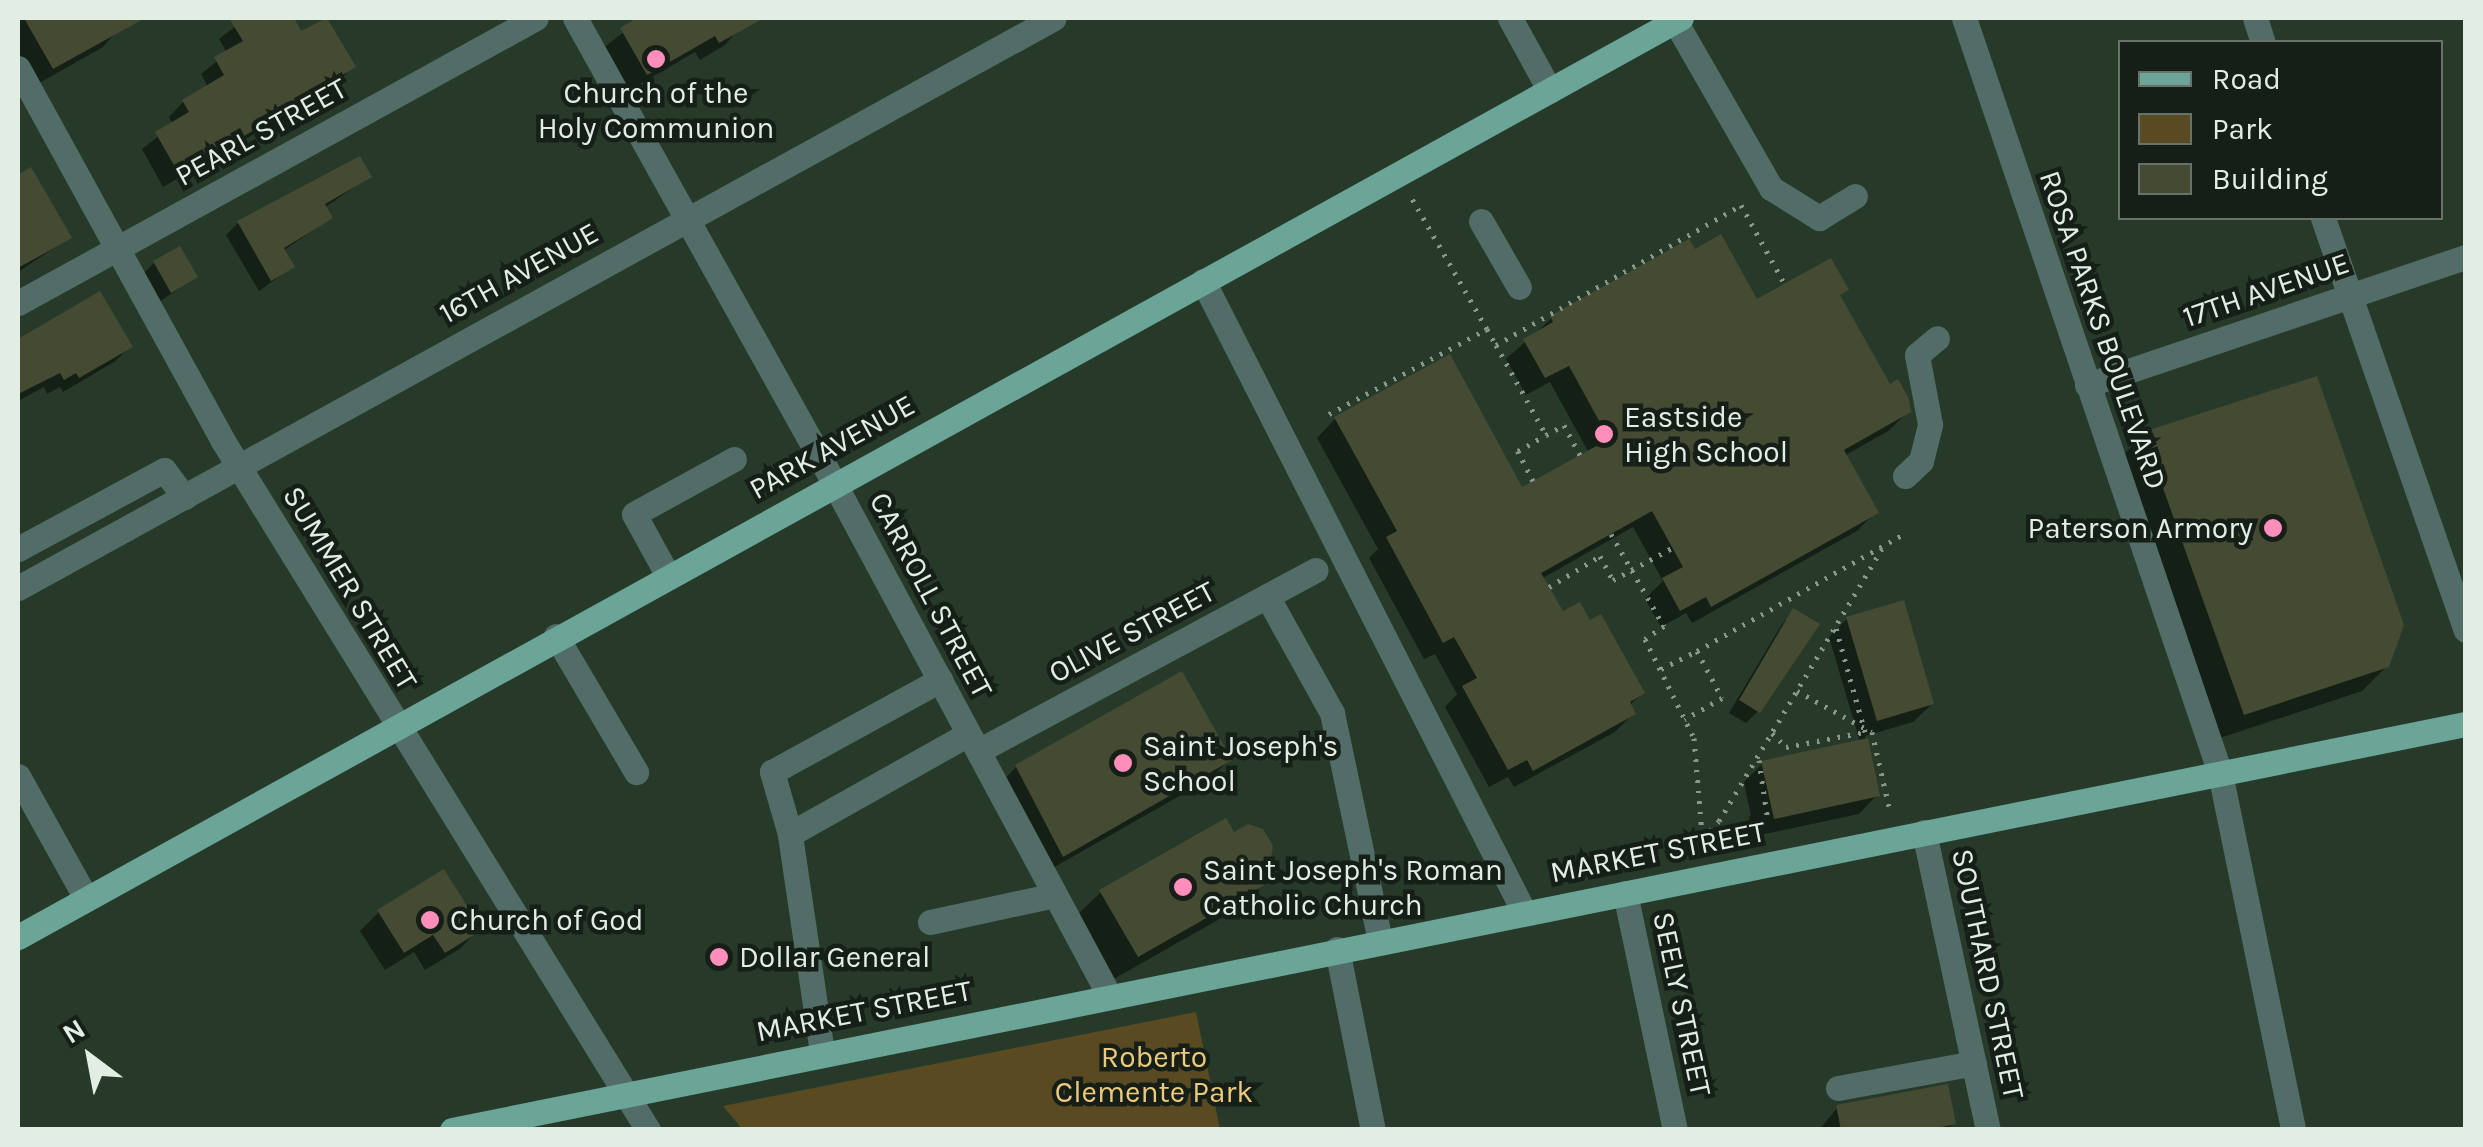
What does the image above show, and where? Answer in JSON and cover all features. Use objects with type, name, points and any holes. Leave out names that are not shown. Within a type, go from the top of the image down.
[{"type":"main road","name":"PARK AVENUE","points":[[18,936],[1673,20]]},
{"type":"main road","name":"MARKET STREET","points":[[452,1130],[822,1052],[2466,724]]},
{"type":"street","name":"PEARL STREET","points":[[18,304],[536,18]]},
{"type":"street","name":"CARROLL STREET","points":[[574,18],[834,483],[1108,995]]},
{"type":"street","name":"16TH AVENUE","points":[[18,586],[1054,18]]},
{"type":"street","points":[[1510,18],[1550,90]]},
{"type":"street","name":"ROSA PARKS BOULEVARD","points":[[1964,18],[2220,772],[2293,1130]]},
{"type":"street","points":[[1673,20],[1771,188],[1818,218],[1855,196]]},
{"type":"street","name":"SUMMER STREET","points":[[18,68],[239,467],[395,726],[648,1130]]},
{"type":"street","points":[[2325,220],[2466,630]]},
{"type":"street","points":[[1482,221],[1519,287]]},
{"type":"street","name":"17TH AVENUE","points":[[2087,385],[2466,257]]},
{"type":"street","points":[[1203,281],[1524,912]]},
{"type":"street","points":[[1906,476],[1920,461],[1930,424],[1918,354],[1937,338]]},
{"type":"street","points":[[667,574],[634,514],[734,459]]},
{"type":"street","points":[[18,549],[164,470],[184,497]]},
{"type":"street","name":"OLIVE STREET","points":[[790,834],[1316,570]]},
{"type":"street","points":[[1267,596],[1332,714],[1380,940]]},
{"type":"street","points":[[556,636],[636,772]]},
{"type":"street","points":[[822,1052],[790,834],[772,772],[940,680]]},
{"type":"street","points":[[18,776],[86,898]]},
{"type":"street","name":"SOUTHARD STREET","points":[[1924,832],[1988,1130]]},
{"type":"street","name":"SEELY STREET","points":[[1626,893],[1676,1130]]},
{"type":"street","points":[[930,922],[1055,894]]},
{"type":"street","points":[[1337,949],[1373,1130]]},
{"type":"street","points":[[1838,1088],[1974,1063]]},
{"type":"path","points":[[1412,197],[1546,435]]},
{"type":"path","points":[[1496,344],[1740,205],[1784,283]]},
{"type":"path","points":[[1330,414],[1487,329]]},
{"type":"path","points":[[1533,480],[1518,451],[1546,435],[1564,426],[1580,455]]},
{"type":"path","points":[[1611,534],[1664,626],[1645,639],[1694,738],[1703,842],[1719,822],[1882,549]]},
{"type":"path","points":[[1660,670],[1904,534]]},
{"type":"path","points":[[1549,586],[1600,556],[1614,580],[1672,548]]},
{"type":"path","points":[[1772,733],[1786,746],[1865,732],[1835,627]]},
{"type":"path","points":[[1685,719],[1722,698],[1696,651]]},
{"type":"path","points":[[1797,691],[1862,723],[1872,732],[1890,808]]},
{"type":"path","points":[[1758,757],[1767,815]]},
{"type":"green space","name":"Roberto Clemente Park","points":[[1196,1012],[1220,1129],[743,1130],[723,1106]]},
{"type":"building","points":[[24,18],[145,18],[53,69]]},
{"type":"building","points":[[229,18],[294,18],[301,31],[327,18],[356,67],[332,81],[336,90],[289,118],[285,112],[179,174],[155,132],[189,112],[182,100],[224,75],[214,57],[243,41]]},
{"type":"building","name":"Church of the Holy Communion","points":[[637,18],[764,18],[719,43],[715,36],[647,75],[620,28]]},
{"type":"building","points":[[360,156],[372,177],[325,204],[333,218],[284,248],[295,267],[271,281],[237,221]]},
{"type":"building","points":[[31,167],[72,238],[18,268],[18,175]]},
{"type":"building","points":[[1721,234],[1757,299],[1831,258],[1849,290],[1840,295],[1890,384],[1898,379],[1909,399],[1911,412],[1844,450],[1879,513],[1711,607],[1706,597],[1680,611],[1662,578],[1683,567],[1652,511],[1541,573],[1563,611],[1580,602],[1590,620],[1601,614],[1645,693],[1630,702],[1636,714],[1533,771],[1527,760],[1508,770],[1462,686],[1477,678],[1454,637],[1443,643],[1386,537],[1397,531],[1334,417],[1450,354],[1522,487],[1609,439],[1569,366],[1545,378],[1523,339],[1553,322],[1550,316],[1689,239],[1695,249]]},
{"type":"building","points":[[180,246],[198,277],[171,293],[153,261]]},
{"type":"building","points":[[100,291],[133,347],[79,378],[76,373],[64,380],[60,373],[18,394],[18,339]]},
{"type":"building","name":"Paterson Armory","points":[[2317,376],[2404,625],[2389,667],[2244,715],[2143,432]]},
{"type":"building","points":[[1904,600],[1934,704],[1877,721],[1846,617]]},
{"type":"building","points":[[1793,608],[1820,624],[1760,713],[1739,700]]},
{"type":"building","name":"Saint Joseph's School","points":[[1182,671],[1232,760],[1063,857],[1015,765]]},
{"type":"building","points":[[1868,738],[1880,796],[1774,819],[1761,761]]},
{"type":"building","name":"Saint Joseph's Roman Catholic Church","points":[[1226,818],[1234,832],[1248,824],[1263,829],[1273,846],[1270,864],[1259,870],[1266,884],[1138,957],[1099,890]]},
{"type":"building","name":"Church of God","points":[[444,869],[482,930],[445,953],[433,935],[404,953],[377,910]]},
{"type":"building","points":[[1948,1084],[1956,1124],[1928,1130],[1841,1130],[1836,1105]]},
{"type":"place","name":"Church of the Holy Communion","points":[[656,59]]},
{"type":"place","name":"Eastside High School","points":[[1604,434]]},
{"type":"place","name":"Paterson Armory","points":[[2273,528]]},
{"type":"place","name":"Saint Joseph's School","points":[[1123,763]]},
{"type":"place","name":"Saint Joseph's Roman Catholic Church","points":[[1183,887]]},
{"type":"place","name":"Church of God","points":[[430,920]]},
{"type":"place","name":"Dollar General","points":[[719,957]]}]
